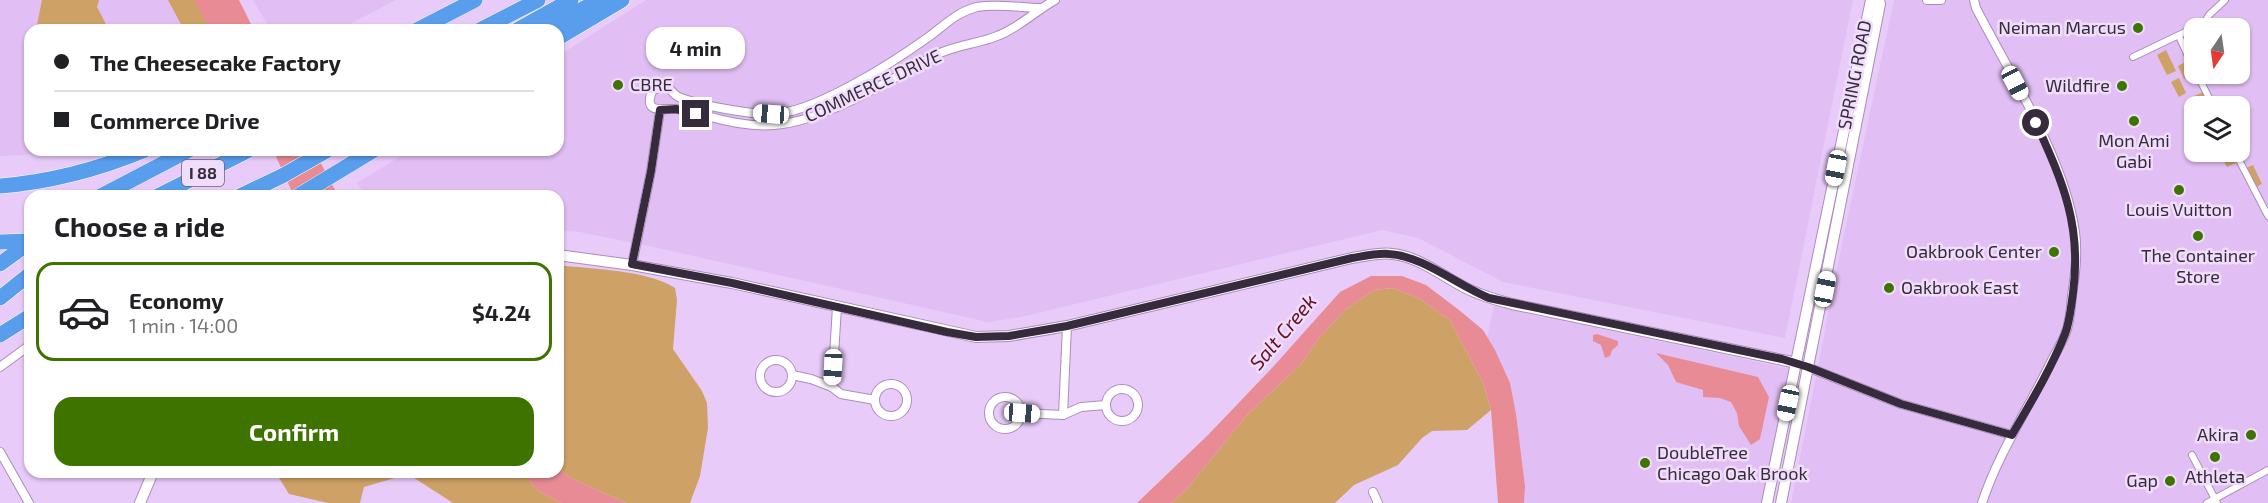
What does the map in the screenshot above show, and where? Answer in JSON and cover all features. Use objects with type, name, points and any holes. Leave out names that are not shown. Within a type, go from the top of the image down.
[{"type":"highway","points":[[429,24],[475,0]]},
{"type":"highway","points":[[492,24],[538,0]]},
{"type":"highway","points":[[528,24],[571,0]]},
{"type":"highway","points":[[554,24],[600,0]]},
{"type":"highway","points":[[564,34],[622,0]]},
{"type":"highway","points":[[0,186],[77,173],[128,156]]},
{"type":"highway","name":"I 88","points":[[112,190],[178,156]]},
{"type":"highway","name":"I 88","points":[[170,190],[237,156]]},
{"type":"highway","points":[[253,190],[317,156]]},
{"type":"highway","points":[[307,190],[364,156]]},
{"type":"highway","points":[[0,242],[24,242]]},
{"type":"highway","points":[[0,264],[24,246]]},
{"type":"highway","points":[[0,298],[24,279]]},
{"type":"highway","points":[[0,335],[24,320]]},
{"type":"street","name":"COMMERCE DRIVE","points":[[1041,8],[990,6],[968,10],[857,81],[797,110],[771,114],[715,106],[678,98],[671,89],[663,85],[655,88],[650,95],[653,106],[660,110],[676,109],[757,125],[797,121],[816,115],[879,86],[943,52],[984,42],[1016,28],[1055,0]]},
{"type":"street","name":"SPRING ROAD","points":[[1767,503],[1871,0]]},
{"type":"street","name":"SPRING ROAD","points":[[1781,503],[1879,0]]},
{"type":"street","points":[[1927,0],[1941,0]]},
{"type":"street","points":[[1974,0],[2050,153],[2064,187],[2075,233],[2074,285],[2066,332],[1988,483],[1982,503]]},
{"type":"street","points":[[2133,57],[2204,23],[2225,0]]},
{"type":"street","points":[[2179,36],[2184,47]]},
{"type":"street","name":"COMMERCE DRIVE","points":[[632,264],[650,178],[660,110]]},
{"type":"street","points":[[2240,162],[2268,216]]},
{"type":"street","points":[[2260,200],[2268,196]]},
{"type":"street","points":[[564,256],[632,264],[732,283],[976,337],[1009,336],[1067,326],[1352,258],[1392,254],[1418,261],[1489,298],[1797,363],[1901,404],[2012,435]]},
{"type":"street","points":[[832,387],[837,307]]},
{"type":"street","points":[[1063,416],[1067,326]]},
{"type":"street","points":[[0,366],[24,349]]},
{"type":"street","points":[[792,375],[832,387],[841,394],[875,400]]},
{"type":"street","points":[[1022,413],[1063,416],[1081,406],[1106,405]]},
{"type":"street","points":[[0,452],[29,503]]},
{"type":"street","points":[[2192,454],[2217,503]]},
{"type":"street","points":[[2208,503],[2268,470]]},
{"type":"street","points":[[140,503],[150,478]]},
{"type":"street","points":[[1373,492],[1378,503]]},
{"type":"shaded area","points":[[0,0],[194,0],[207,24],[24,24],[24,155],[0,156]]},
{"type":"shaded area","points":[[42,0],[99,0],[97,7],[106,24],[37,24]]},
{"type":"shaded area","points":[[168,0],[195,0],[207,24],[181,24]]},
{"type":"shaded area","points":[[194,0],[239,0],[251,24],[207,24]]},
{"type":"shaded area","points":[[253,0],[396,0],[350,24],[267,24]]},
{"type":"shaded area","points":[[646,0],[1853,0],[1785,338],[1503,282],[1418,238],[1382,230],[1021,317],[988,322],[658,248],[564,231],[564,190],[362,190],[357,183],[401,156],[564,156],[564,52]]},
{"type":"shaded area","name":"Oakbrook Center","points":[[1894,0],[2268,0],[2268,503],[1791,503],[1843,239]]},
{"type":"shaded area","points":[[2166,50],[2176,71],[2167,75],[2157,55]]},
{"type":"shaded area","points":[[2184,63],[2184,79],[2178,66]]},
{"type":"shaded area","points":[[2179,78],[2186,93],[2179,97],[2171,82]]},
{"type":"shaded area","points":[[276,156],[317,156],[335,190],[291,190]]},
{"type":"shaded area","points":[[2224,162],[2238,162],[2227,167]]},
{"type":"shaded area","points":[[2253,165],[2262,184],[2256,187],[2246,168]]},
{"type":"shaded area","points":[[564,266],[635,274],[664,282],[675,288],[677,300],[673,349],[702,391],[707,403],[708,428],[700,476],[690,503],[626,503],[564,473]]},
{"type":"shaded area","points":[[1371,276],[1402,276],[1426,285],[1483,330],[1510,383],[1525,486],[1524,503],[1498,503],[1491,410],[1484,385],[1450,320],[1420,299],[1393,288],[1374,290],[1346,309],[1319,338],[1302,363],[1247,415],[1186,490],[1171,503],[1137,503],[1208,435],[1340,292]]},
{"type":"shaded area","points":[[1393,288],[1420,299],[1450,320],[1484,385],[1491,410],[1467,430],[1432,431],[1422,438],[1398,465],[1354,485],[1335,503],[1171,503],[1186,490],[1247,415],[1302,363],[1319,338],[1346,309],[1374,290]]},
{"type":"shaded area","points":[[1494,306],[1795,370],[1765,503],[1524,503],[1525,486],[1510,383],[1487,338]]},
{"type":"shaded area","points":[[1597,334],[1618,341],[1618,345],[1612,350],[1610,356],[1605,358],[1601,345],[1593,341],[1593,335]]},
{"type":"shaded area","points":[[1656,353],[1758,377],[1769,397],[1760,439],[1751,445],[1739,426],[1737,413],[1731,402],[1720,398],[1703,397],[1703,390],[1676,382],[1668,365]]},
{"type":"shaded area","points":[[564,473],[626,503],[561,503],[537,490],[528,478],[564,478]]},
{"type":"shaded area","points":[[279,478],[394,478],[364,487],[360,503],[328,503],[289,494]]},
{"type":"shaded area","points":[[414,478],[528,478],[537,490],[561,503],[453,503]]},
{"type":"place","name":"Neiman Marcus","points":[[2138,28]]},
{"type":"place","name":"CBRE","points":[[618,85]]},
{"type":"place","name":"Wildfire","points":[[2122,86]]},
{"type":"place","name":"Mon Ami Gabi","points":[[2134,121]]},
{"type":"place","name":"Louis Vuitton","points":[[2179,190]]},
{"type":"place","name":"The Container Store","points":[[2198,236]]},
{"type":"place","name":"Oakbrook Center","points":[[2054,252]]},
{"type":"place","name":"Oakbrook East","points":[[1889,288]]},
{"type":"place","name":"Akira","points":[[2251,435]]},
{"type":"place","name":"Athleta","points":[[2215,457]]},
{"type":"place","name":"DoubleTree Chicago Oak Brook","points":[[1645,463]]},
{"type":"place","name":"Gap","points":[[2170,481]]},
{"type":"route","points":[[696,114],[676,109],[660,110],[651,171],[632,264],[732,283],[947,332],[992,337],[1067,326],[1352,258],[1392,254],[1418,261],[1489,298],[1782,359],[1901,404],[2012,435],[2032,401],[2066,332],[2074,285],[2075,239],[2071,213],[2064,187],[2036,123]]},
{"type":"water label","name":"Salt Creek","points":[[1283,332]]}]
